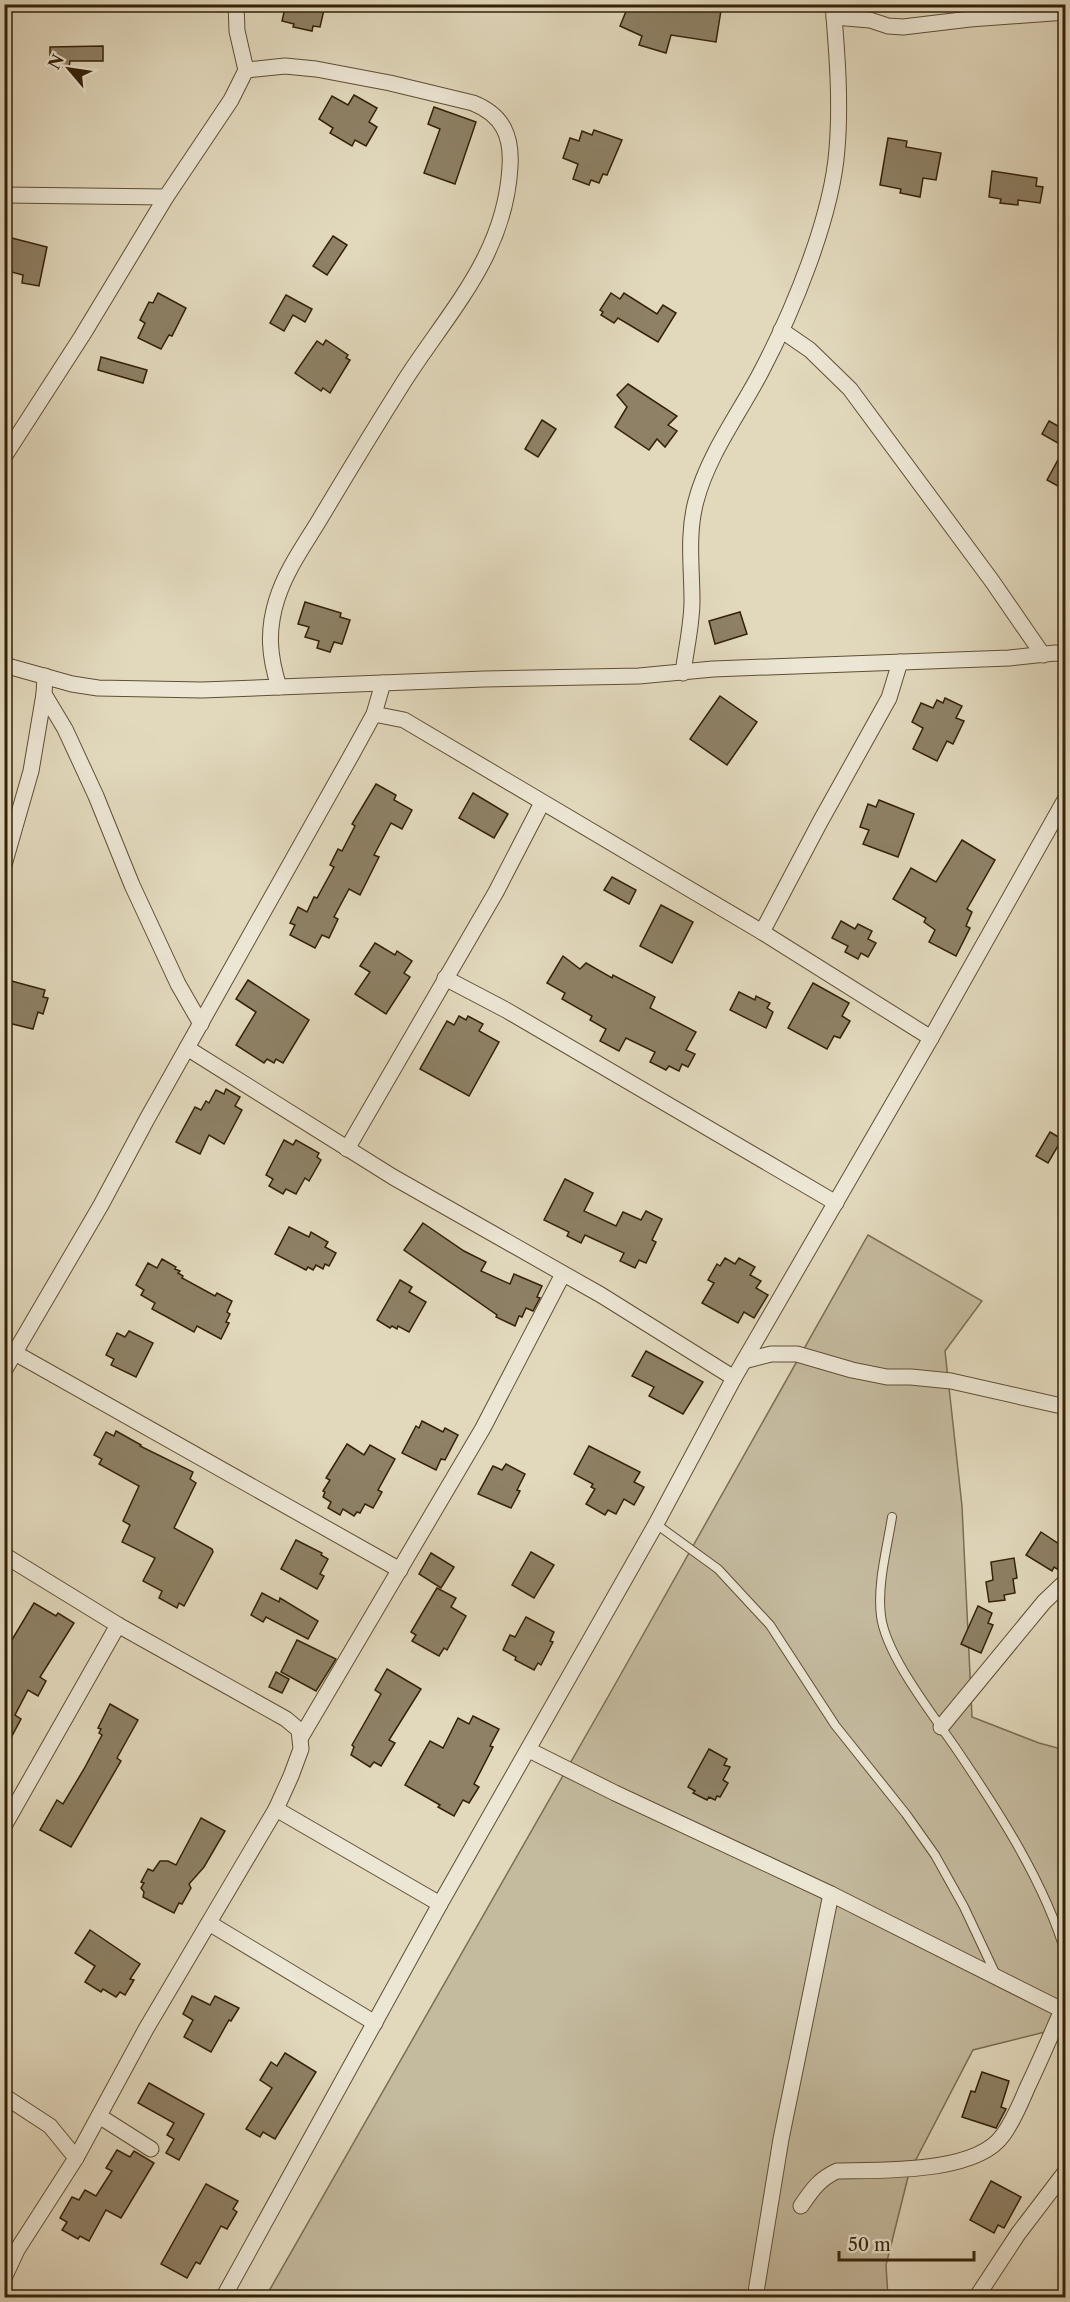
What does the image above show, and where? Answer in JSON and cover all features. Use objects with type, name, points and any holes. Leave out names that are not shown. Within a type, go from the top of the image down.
[{"type":"street","points":[[4,457],[82,336],[166,197],[231,100],[246,69],[237,30],[236,4]]},
{"type":"street","points":[[683,673],[692,603],[690,555],[696,502],[725,434],[761,372],[781,330],[807,264],[832,186],[837,150],[840,88],[833,11],[888,26],[903,27],[1065,12]]},
{"type":"street","points":[[246,69],[285,66],[316,69],[390,83],[473,103],[486,108],[498,118],[505,129],[511,153],[505,207],[495,236],[481,265],[463,298],[407,376],[355,460],[291,568],[278,596],[269,632],[269,652],[279,687]]},
{"type":"street","points":[[4,195],[166,197]]},
{"type":"street","points":[[781,330],[810,350],[850,389],[998,589],[1043,655]]},
{"type":"street","points":[[4,665],[72,684],[126,690],[683,673],[713,669],[1065,654]]},
{"type":"street","points":[[762,932],[889,698],[900,662]]},
{"type":"street","points":[[4,865],[31,771],[45,676]]},
{"type":"street","points":[[4,1371],[101,1205],[374,714],[383,683]]},
{"type":"street","points":[[44,694],[64,729],[96,796],[132,885],[178,984],[201,1024]]},
{"type":"street","points":[[374,714],[404,720],[762,932],[931,1038]]},
{"type":"street","points":[[223,2298],[440,1904],[656,1524],[734,1378],[931,1038],[1065,798]]},
{"type":"street","points":[[348,1149],[496,892],[542,803]]},
{"type":"street","points":[[445,978],[506,1010],[836,1203]]},
{"type":"street","points":[[187,1048],[393,1178],[601,1295],[734,1378]]},
{"type":"street","points":[[4,2278],[17,2250],[76,2158],[146,2029],[276,1809],[299,1756],[301,1737],[483,1428],[563,1274]]},
{"type":"street","points":[[15,1353],[400,1570]]},
{"type":"street","points":[[744,1361],[771,1354],[786,1353],[852,1371],[887,1377],[951,1381],[1065,1407]]},
{"type":"street","points":[[4,1555],[118,1625],[286,1719],[297,1728],[301,1737]]},
{"type":"street","points":[[941,1727],[1044,1602],[1065,1581]]},
{"type":"street","points":[[4,1826],[118,1625]]},
{"type":"street","points":[[529,1750],[831,1894],[1064,2011],[1003,2137],[984,2152],[960,2161],[925,2168],[837,2171],[824,2176],[801,2205]]},
{"type":"street","points":[[276,1809],[440,1904]]},
{"type":"street","points":[[755,2298],[781,2139],[831,1894]]},
{"type":"street","points":[[209,1923],[375,2023]]},
{"type":"street","points":[[4,2096],[50,2126],[76,2158]]},
{"type":"street","points":[[99,2116],[151,2149]]},
{"type":"street","points":[[976,2298],[1018,2234],[1065,2170]]},
{"type":"lane","points":[[892,1517],[880,1592],[881,1618],[890,1644],[941,1727],[985,1792],[1041,1892],[1058,1929],[1065,1955]]},
{"type":"lane","points":[[656,1524],[718,1569],[770,1625],[835,1725],[906,1814],[935,1855],[964,1907],[997,1979]]},
{"type":"lane","points":[[1064,2011],[1065,1992]]},
{"type":"shaded area","points":[[868,1235],[982,1301],[945,1351],[962,1506],[972,1717],[1039,1743],[1065,1750],[1065,2027],[973,2050],[909,2173],[886,2265],[888,2297],[265,2298],[617,1681]]},
{"type":"building","points":[[286,4],[317,4],[316,9],[324,10],[320,27],[313,26],[312,31],[293,27],[294,24],[282,21]]},
{"type":"building","points":[[629,4],[664,4],[680,10],[681,4],[722,4],[716,42],[671,35],[666,53],[639,45],[642,36],[620,26]]},
{"type":"building","points":[[103,46],[103,61],[70,61],[69,67],[60,67],[50,62],[50,47]]},
{"type":"building","points":[[354,95],[377,108],[369,122],[377,127],[366,146],[355,140],[352,146],[330,133],[333,128],[319,119],[332,96],[348,105]]},
{"type":"building","points":[[434,107],[476,122],[455,184],[424,173],[440,129],[428,124]]},
{"type":"building","points":[[594,130],[622,140],[607,175],[603,174],[599,183],[591,180],[589,185],[573,179],[578,164],[563,158],[570,138],[579,141],[582,131],[592,135]]},
{"type":"building","points":[[888,138],[907,141],[906,147],[941,153],[936,180],[923,178],[920,197],[900,193],[901,189],[880,185]]},
{"type":"building","points":[[992,171],[1037,178],[1036,186],[1043,187],[1040,203],[1018,200],[1018,205],[1000,203],[1001,199],[989,197]]},
{"type":"building","points":[[4,236],[47,247],[39,286],[22,283],[23,275],[4,270]]},
{"type":"building","points":[[333,236],[347,245],[327,275],[313,266]]},
{"type":"building","points":[[158,293],[186,308],[172,336],[169,335],[161,349],[138,338],[145,323],[140,320],[149,302],[153,303]]},
{"type":"building","points":[[611,293],[620,299],[624,293],[657,314],[663,305],[676,313],[658,342],[618,318],[614,323],[601,315],[603,312],[600,310]]},
{"type":"building","points":[[286,295],[312,309],[305,322],[293,315],[284,331],[270,323]]},
{"type":"building","points":[[326,340],[348,355],[346,358],[350,360],[330,393],[323,388],[321,391],[295,373],[317,341],[323,345]]},
{"type":"building","points":[[101,357],[147,370],[143,383],[98,370]]},
{"type":"building","points":[[628,384],[677,416],[668,425],[677,431],[665,447],[657,439],[649,450],[615,427],[627,407],[617,395]]},
{"type":"building","points":[[542,420],[556,429],[538,457],[525,449]]},
{"type":"building","points":[[1049,421],[1065,430],[1065,447],[1042,434]]},
{"type":"building","points":[[1065,447],[1065,490],[1047,480]]},
{"type":"building","points":[[305,602],[341,613],[340,617],[350,620],[342,644],[334,642],[330,652],[317,648],[319,641],[305,637],[309,627],[298,624]]},
{"type":"building","points":[[740,612],[747,634],[715,644],[709,621]]},
{"type":"building","points":[[720,696],[757,722],[727,765],[690,739]]},
{"type":"building","points":[[945,698],[962,706],[956,718],[964,721],[953,744],[947,741],[937,761],[913,749],[923,728],[912,722],[921,703],[933,708],[937,700],[943,703]]},
{"type":"building","points":[[376,784],[396,795],[394,800],[412,810],[402,829],[391,823],[374,855],[379,857],[360,895],[349,889],[334,917],[338,919],[329,938],[322,935],[315,948],[290,935],[295,925],[290,923],[298,907],[307,912],[314,897],[317,898],[334,867],[330,865],[338,849],[342,851],[355,826],[352,824]]},
{"type":"building","points":[[473,793],[508,814],[494,838],[459,818]]},
{"type":"building","points":[[879,800],[914,814],[898,857],[863,844],[869,830],[860,827],[868,804],[876,807]]},
{"type":"building","points":[[962,840],[995,860],[967,909],[972,912],[966,926],[970,928],[956,956],[929,942],[935,930],[924,922],[926,918],[893,899],[911,868],[936,882]]},
{"type":"building","points":[[612,877],[636,890],[629,904],[604,890]]},
{"type":"building","points":[[661,905],[693,922],[672,963],[640,946]]},
{"type":"building","points":[[841,921],[855,929],[858,924],[872,931],[868,939],[876,943],[868,957],[861,953],[858,959],[845,952],[848,946],[832,938]]},
{"type":"building","points":[[375,943],[395,955],[397,951],[412,961],[404,973],[410,977],[386,1014],[355,994],[370,972],[360,966]]},
{"type":"building","points":[[563,956],[580,969],[586,963],[612,978],[613,975],[655,997],[650,1008],[696,1032],[686,1050],[695,1054],[688,1067],[682,1064],[679,1071],[669,1066],[666,1070],[650,1062],[655,1052],[626,1038],[619,1051],[600,1041],[606,1029],[590,1020],[592,1016],[562,999],[565,993],[547,983]]},
{"type":"building","points":[[4,979],[45,990],[43,997],[48,998],[43,1014],[38,1012],[33,1029],[4,1022]]},
{"type":"building","points":[[248,980],[309,1020],[283,1063],[276,1059],[274,1063],[267,1059],[264,1063],[236,1045],[256,1012],[236,999]]},
{"type":"building","points":[[813,983],[849,1003],[842,1016],[850,1021],[840,1038],[834,1036],[827,1049],[788,1028]]},
{"type":"building","points":[[739,992],[755,1000],[756,996],[770,1003],[767,1008],[773,1012],[766,1028],[730,1010]]},
{"type":"building","points":[[459,1016],[466,1020],[468,1016],[483,1024],[479,1031],[499,1042],[469,1096],[420,1069],[447,1021],[454,1025]]},
{"type":"building","points":[[226,1089],[240,1097],[235,1106],[242,1110],[224,1144],[209,1135],[200,1154],[176,1142],[195,1107],[201,1110],[206,1101],[209,1103],[216,1090],[224,1094]]},
{"type":"building","points":[[1050,1132],[1062,1139],[1048,1163],[1036,1156]]},
{"type":"building","points":[[284,1140],[293,1145],[296,1140],[319,1153],[317,1157],[321,1160],[309,1181],[305,1178],[296,1194],[286,1189],[283,1194],[269,1186],[273,1179],[266,1175]]},
{"type":"building","points":[[565,1179],[593,1193],[584,1211],[616,1226],[623,1212],[641,1220],[646,1211],[662,1219],[652,1240],[656,1242],[646,1263],[639,1260],[635,1268],[620,1261],[624,1253],[585,1235],[581,1243],[567,1236],[569,1232],[544,1220]]},
{"type":"building","points":[[423,1223],[464,1251],[486,1262],[481,1271],[510,1284],[514,1274],[542,1286],[537,1297],[540,1298],[533,1311],[526,1308],[522,1317],[519,1316],[515,1326],[496,1317],[497,1315],[404,1250]]},
{"type":"building","points":[[289,1227],[309,1237],[311,1232],[328,1242],[325,1247],[336,1253],[329,1266],[325,1264],[323,1269],[316,1265],[313,1270],[308,1267],[306,1270],[275,1254]]},
{"type":"building","points":[[725,1258],[735,1264],[739,1258],[755,1267],[750,1275],[761,1281],[756,1288],[768,1295],[754,1318],[744,1312],[738,1323],[702,1303],[714,1283],[708,1280],[717,1264],[720,1266]]},
{"type":"building","points":[[162,1259],[176,1267],[175,1269],[180,1271],[178,1273],[183,1276],[182,1278],[215,1296],[217,1293],[232,1301],[227,1312],[230,1314],[226,1322],[229,1323],[221,1339],[197,1326],[194,1332],[152,1309],[155,1303],[141,1295],[144,1290],[136,1285],[148,1263],[157,1268]]},
{"type":"building","points":[[400,1280],[412,1287],[409,1292],[426,1302],[409,1332],[398,1326],[397,1329],[392,1326],[390,1328],[377,1320]]},
{"type":"building","points":[[129,1331],[153,1343],[136,1377],[111,1365],[114,1359],[106,1355],[117,1333],[125,1337]]},
{"type":"building","points":[[646,1351],[703,1382],[683,1414],[649,1396],[654,1387],[632,1376]]},
{"type":"building","points":[[422,1421],[443,1432],[445,1428],[458,1435],[445,1460],[441,1459],[436,1470],[402,1453],[416,1426],[419,1428]]},
{"type":"building","points":[[116,1431],[140,1446],[193,1472],[190,1479],[196,1483],[174,1528],[212,1549],[213,1552],[184,1606],[179,1603],[177,1608],[159,1598],[162,1591],[143,1581],[155,1558],[122,1542],[130,1525],[123,1521],[139,1486],[99,1464],[102,1459],[94,1455],[106,1432],[114,1436]]},
{"type":"building","points":[[347,1444],[364,1455],[370,1445],[395,1459],[378,1490],[382,1492],[373,1508],[365,1504],[360,1513],[357,1512],[354,1516],[343,1509],[340,1515],[328,1508],[331,1502],[323,1497],[325,1492],[323,1491],[330,1480],[326,1478]]},
{"type":"building","points":[[589,1446],[640,1472],[634,1482],[644,1487],[634,1505],[624,1499],[616,1514],[608,1510],[605,1515],[586,1504],[595,1489],[591,1487],[593,1484],[574,1474]]},
{"type":"building","points":[[506,1464],[525,1474],[517,1490],[520,1491],[511,1508],[478,1494],[493,1466],[502,1470]]},
{"type":"building","points":[[1041,1532],[1065,1548],[1065,1571],[1062,1572],[1054,1567],[1052,1571],[1026,1555]]},
{"type":"building","points":[[296,1540],[322,1553],[321,1555],[328,1559],[320,1574],[324,1576],[317,1589],[281,1569]]},
{"type":"building","points":[[531,1552],[554,1565],[534,1598],[512,1585]]},
{"type":"building","points":[[431,1553],[454,1567],[441,1588],[419,1574]]},
{"type":"building","points":[[1014,1558],[1017,1578],[1013,1579],[1015,1593],[1004,1595],[1005,1600],[989,1602],[986,1582],[993,1580],[991,1562]]},
{"type":"building","points":[[437,1588],[456,1598],[451,1607],[466,1616],[447,1650],[444,1648],[439,1656],[412,1641],[416,1635],[411,1632]]},
{"type":"building","points":[[262,1593],[279,1602],[280,1598],[318,1621],[308,1639],[266,1617],[263,1622],[251,1615]]},
{"type":"building","points":[[34,1603],[74,1623],[40,1677],[46,1681],[38,1696],[28,1690],[15,1715],[21,1719],[4,1751],[4,1653]]},
{"type":"building","points":[[978,1606],[992,1613],[988,1623],[993,1625],[981,1653],[961,1644]]},
{"type":"building","points":[[526,1617],[554,1632],[550,1641],[553,1642],[541,1665],[538,1663],[534,1670],[515,1660],[516,1657],[503,1650],[510,1635],[515,1637]]},
{"type":"building","points":[[297,1640],[336,1659],[316,1691],[281,1672]]},
{"type":"building","points":[[387,1669],[421,1689],[389,1740],[395,1743],[381,1766],[374,1762],[370,1767],[351,1755],[354,1747],[352,1745],[381,1694],[375,1690]]},
{"type":"building","points":[[276,1672],[289,1679],[282,1693],[269,1687]]},
{"type":"building","points":[[110,1704],[138,1720],[117,1758],[121,1761],[71,1847],[40,1830],[57,1800],[63,1804],[84,1769],[102,1735],[99,1733],[101,1729],[98,1728]]},
{"type":"building","points":[[473,1716],[499,1729],[490,1746],[493,1747],[474,1784],[479,1787],[469,1803],[463,1800],[454,1816],[438,1807],[440,1805],[405,1785],[430,1741],[443,1748],[458,1718],[469,1724]]},
{"type":"building","points":[[709,1749],[727,1759],[724,1765],[730,1767],[723,1780],[728,1783],[720,1797],[717,1796],[715,1800],[709,1797],[707,1800],[693,1793],[695,1791],[688,1787]]},
{"type":"building","points":[[201,1818],[225,1831],[204,1867],[189,1884],[191,1888],[174,1913],[143,1897],[144,1892],[141,1888],[144,1883],[141,1882],[148,1869],[153,1871],[160,1861],[168,1861],[176,1865]]},
{"type":"building","points":[[90,1930],[140,1964],[130,1979],[134,1980],[125,1995],[120,1992],[116,1997],[103,1989],[101,1992],[85,1982],[95,1966],[75,1953]]},
{"type":"building","points":[[192,1996],[210,2005],[215,1996],[239,2008],[231,2021],[229,2020],[211,2052],[184,2037],[193,2020],[183,2014]]},
{"type":"building","points":[[285,2053],[316,2072],[275,2139],[263,2132],[260,2137],[246,2129],[272,2088],[260,2080],[271,2062],[277,2066]]},
{"type":"building","points":[[982,2072],[1009,2081],[1001,2107],[1006,2109],[996,2128],[962,2117],[971,2091],[975,2092]]},
{"type":"building","points":[[149,2083],[204,2114],[179,2160],[166,2153],[174,2139],[167,2135],[174,2123],[138,2103]]},
{"type":"building","points":[[117,2150],[130,2157],[134,2151],[154,2163],[121,2218],[106,2210],[89,2241],[80,2236],[78,2239],[62,2230],[67,2222],[60,2218],[72,2197],[79,2200],[85,2190],[96,2196],[112,2171],[106,2168]]},
{"type":"building","points":[[991,2181],[1021,2197],[1004,2228],[998,2225],[994,2233],[970,2220]]},
{"type":"building","points":[[206,2184],[238,2201],[233,2209],[237,2212],[227,2229],[221,2226],[200,2264],[196,2262],[187,2278],[161,2264]]}]
